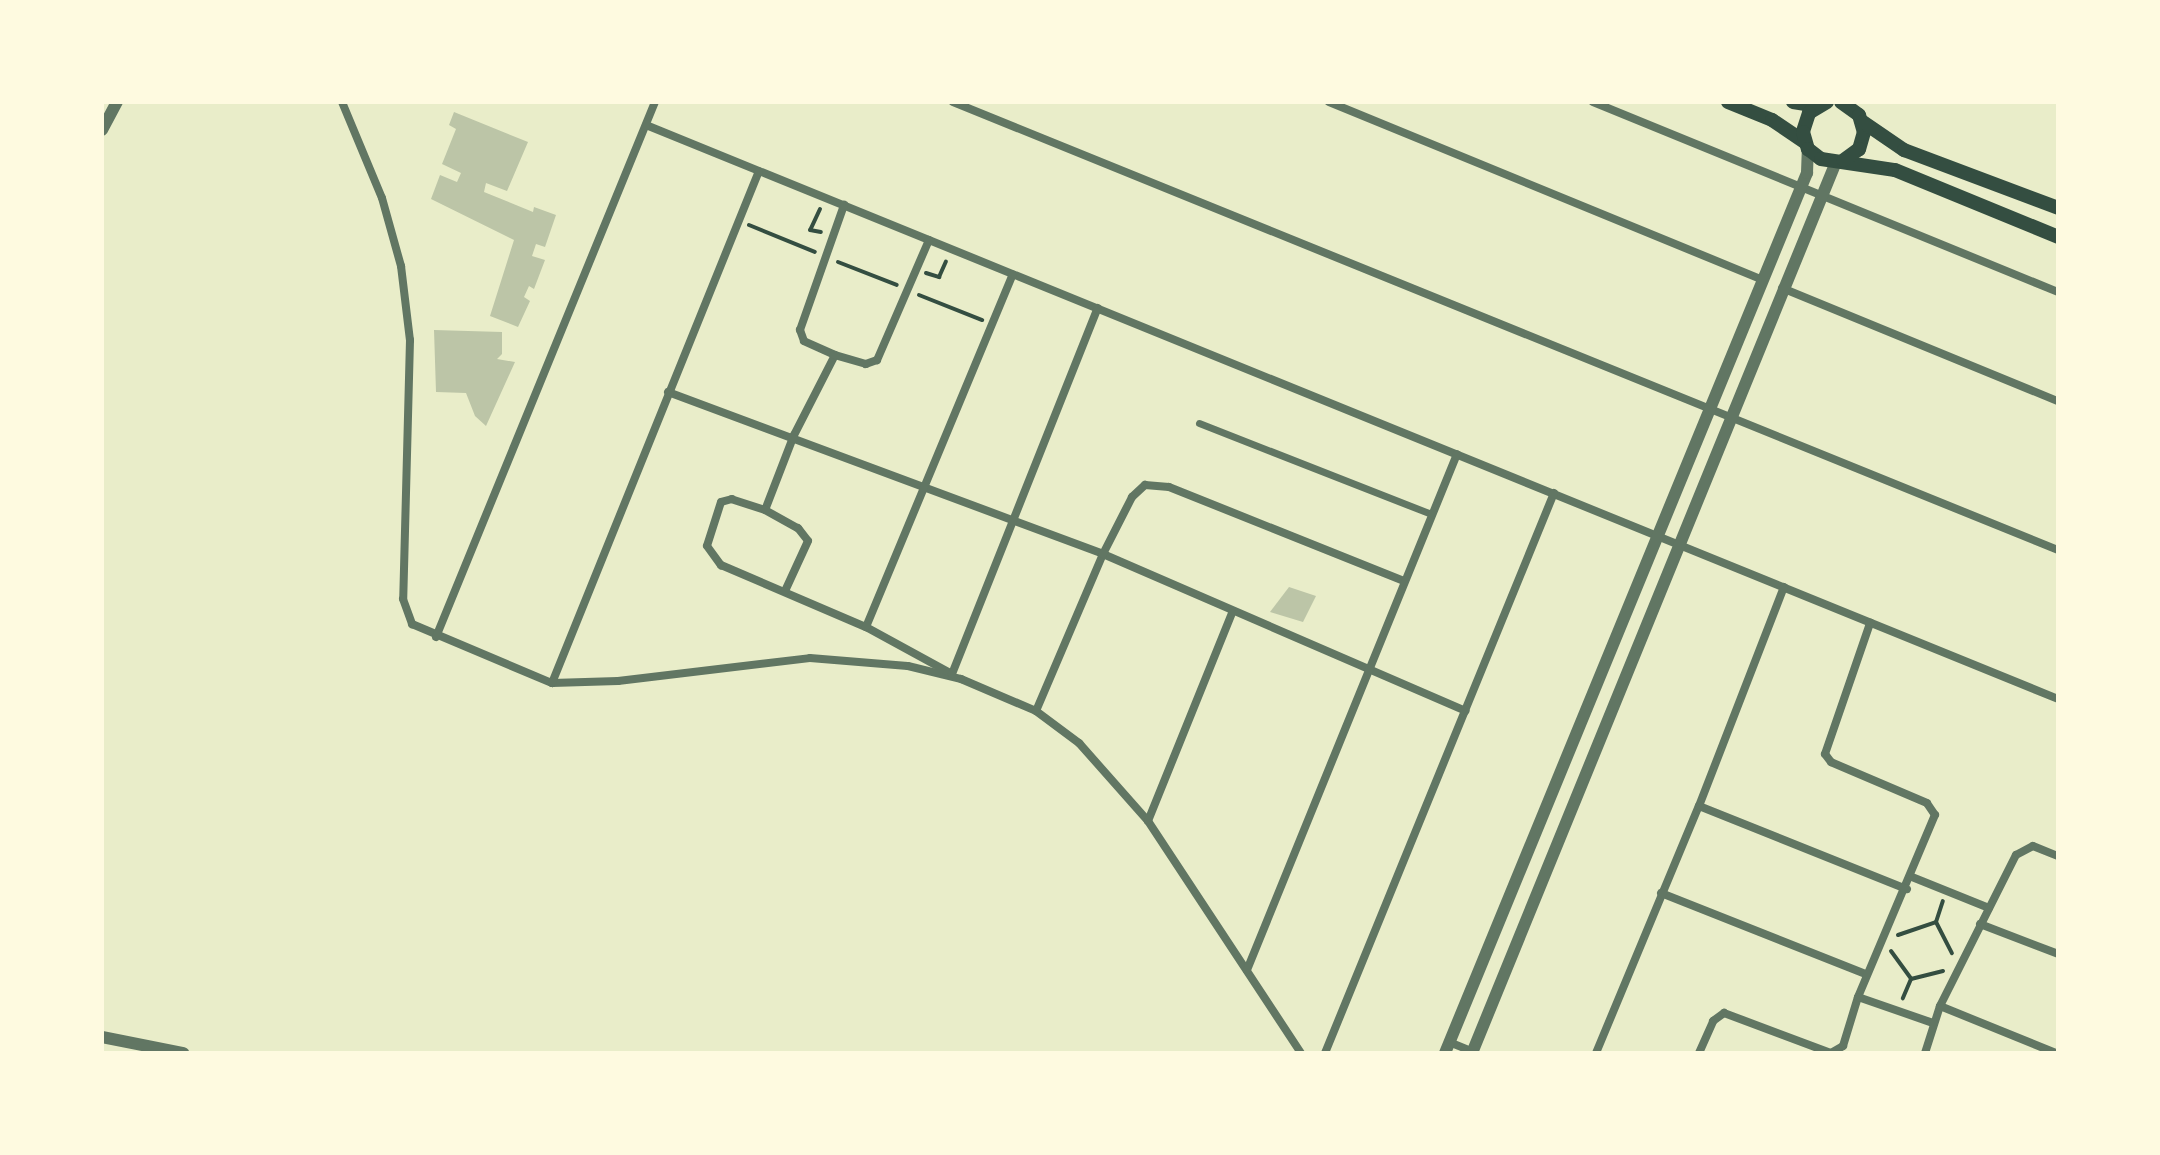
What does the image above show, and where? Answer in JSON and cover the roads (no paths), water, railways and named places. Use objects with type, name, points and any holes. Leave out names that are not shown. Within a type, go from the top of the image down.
[{"type":"main road","points":[[1728,102],[1772,120],[1821,159],[1895,170],[2058,237]]},
{"type":"main road","points":[[1793,102],[1822,104]]},
{"type":"main road","points":[[1841,102],[1863,122],[1904,150],[2058,208]]},
{"type":"main road","points":[[1807,145],[1805,122],[1822,104]]},
{"type":"main road","points":[[1840,161],[1859,149],[1863,122]]},
{"type":"street","points":[[102,130],[117,102]]},
{"type":"street","points":[[342,102],[382,198],[401,266],[410,340],[403,599],[412,624],[436,637],[552,683],[618,681],[810,658],[908,666],[961,679]]},
{"type":"street","points":[[436,637],[655,102]]},
{"type":"street","points":[[953,102],[2058,550]]},
{"type":"street","points":[[1329,102],[1762,280]]},
{"type":"street","points":[[1593,102],[2058,292]]},
{"type":"street","points":[[646,125],[2058,699]]},
{"type":"street","points":[[1807,145],[1802,188],[1708,407],[1447,1047],[1473,1053],[1729,416],[1821,196],[1840,161]]},
{"type":"street","points":[[552,683],[759,171]]},
{"type":"street","points":[[844,205],[822,255],[800,336],[835,355],[866,364],[877,360],[929,240]]},
{"type":"street","points":[[866,627],[922,485],[1013,274]]},
{"type":"street","points":[[1782,288],[2058,401]]},
{"type":"street","points":[[952,674],[1011,517],[1098,308]]},
{"type":"street","points":[[765,510],[794,435],[835,355]]},
{"type":"street","points":[[668,392],[794,435],[1011,517],[1103,554],[1364,671],[1466,711]]},
{"type":"street","points":[[1199,423],[1431,514]]},
{"type":"street","points":[[1247,970],[1364,671],[1457,454]]},
{"type":"street","points":[[1036,711],[1103,554],[1136,491],[1159,485],[1402,580]]},
{"type":"street","points":[[1325,1053],[1554,493]]},
{"type":"street","points":[[785,591],[808,541],[798,528],[765,510],[732,499],[721,502],[707,546],[721,565],[866,627],[961,679],[1036,711],[1079,743],[1148,821],[1301,1053]]},
{"type":"street","points":[[1596,1053],[1699,806],[1784,587]]},
{"type":"street","points":[[1148,821],[1232,613]]},
{"type":"street","points":[[1699,1053],[1713,1021],[1724,1013],[1836,1053],[1866,974],[1907,889],[1934,822],[1933,808],[1831,762],[1825,754],[1870,623]]},
{"type":"street","points":[[1699,806],[1907,889]]},
{"type":"street","points":[[1925,1053],[1940,1006],[2021,849],[2033,846],[2058,856]]},
{"type":"street","points":[[1912,877],[1989,908]]},
{"type":"street","points":[[1661,893],[1866,974]]},
{"type":"street","points":[[1980,924],[2058,954]]},
{"type":"street","points":[[1858,997],[1933,1023]]},
{"type":"street","points":[[1940,1006],[2056,1053]]},
{"type":"street","points":[[102,1037],[183,1053]]}]
